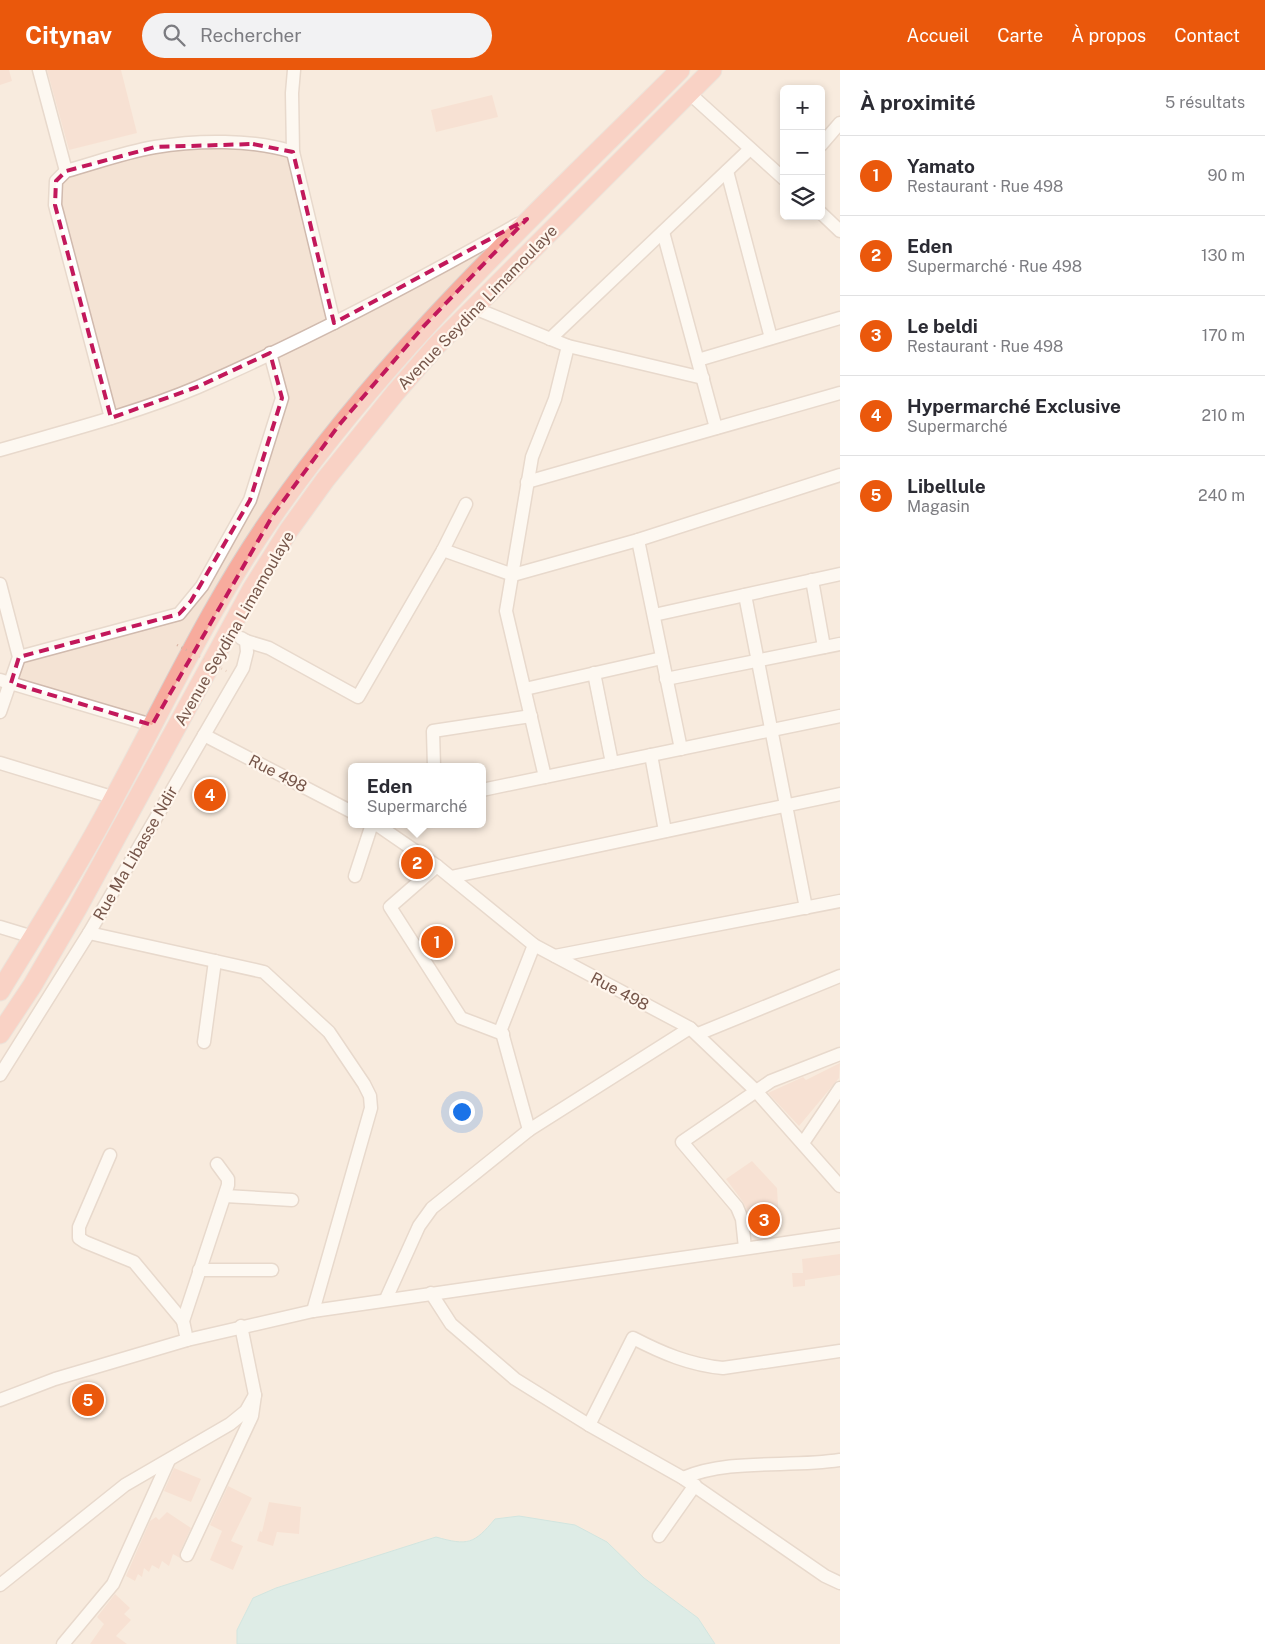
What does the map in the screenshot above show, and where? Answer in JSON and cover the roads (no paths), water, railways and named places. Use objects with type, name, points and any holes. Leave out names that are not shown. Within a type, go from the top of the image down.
[{"type":"highway","name":"Avenue Seydina Limamoulaye","points":[[0,991],[115,798],[152,725],[240,568],[273,515],[339,425],[423,327],[527,219],[680,70]]},
{"type":"highway","name":"Avenue Seydina Limamoulaye","points":[[0,1034],[32,986],[238,636],[252,589],[289,530],[325,480],[436,346],[712,70]]},
{"type":"street","points":[[40,70],[66,171]]},
{"type":"street","points":[[294,70],[292,93],[294,152],[334,323]]},
{"type":"street","points":[[689,93],[780,175]]},
{"type":"street","points":[[830,139],[840,123]]},
{"type":"street","points":[[111,418],[55,206],[56,181],[66,171],[155,147],[199,143],[253,144],[277,147],[294,152]]},
{"type":"street","points":[[550,340],[750,149]]},
{"type":"street","points":[[727,171],[771,338]]},
{"type":"street","points":[[825,217],[840,231]]},
{"type":"street","points":[[0,450],[111,418],[197,387],[334,323],[409,285],[527,219]]},
{"type":"street","points":[[663,232],[716,428]]},
{"type":"street","points":[[474,308],[568,346],[703,378]]},
{"type":"street","points":[[698,360],[840,318]]},
{"type":"street","points":[[544,778],[506,611],[527,482],[538,438],[555,399],[568,346]]},
{"type":"street","points":[[0,712],[5,681],[19,657],[179,614],[191,601],[202,586],[250,500],[282,398],[270,353]]},
{"type":"street","points":[[527,482],[840,393]]},
{"type":"street","points":[[443,550],[513,575],[638,540],[840,475]]},
{"type":"street","points":[[238,636],[269,648],[358,697],[443,550],[466,504]]},
{"type":"street","points":[[638,540],[681,749]]},
{"type":"street","points":[[654,615],[840,574]]},
{"type":"street","points":[[812,580],[824,647]]},
{"type":"street","points":[[0,584],[19,657]]},
{"type":"street","points":[[745,595],[806,908]]},
{"type":"street","name":"Rue Ma Libasse Ndir","points":[[0,1075],[89,933],[243,668],[247,652],[238,636]]},
{"type":"street","points":[[666,679],[840,644]]},
{"type":"street","points":[[525,689],[662,658]]},
{"type":"street","points":[[594,673],[612,763]]},
{"type":"street","points":[[5,681],[152,725]]},
{"type":"street","points":[[434,763],[434,731],[531,716]]},
{"type":"street","points":[[486,789],[840,716]]},
{"type":"street","name":"Rue 498","points":[[204,735],[348,810]]},
{"type":"street","points":[[651,755],[665,831]]},
{"type":"street","points":[[0,763],[115,798]]},
{"type":"street","points":[[451,877],[840,794]]},
{"type":"street","points":[[355,876],[371,828]]},
{"type":"street","name":"Rue 498","points":[[382,828],[437,866],[534,945],[694,1031],[755,1090],[840,1186]]},
{"type":"street","points":[[437,866],[390,907],[461,1018],[503,1034]]},
{"type":"street","points":[[555,956],[840,901]]},
{"type":"street","points":[[0,927],[33,937]]},
{"type":"street","points":[[89,933],[258,970],[270,976],[329,1032],[370,1096],[371,1108],[313,1311]]},
{"type":"street","points":[[529,1130],[501,1028],[534,945]]},
{"type":"street","points":[[204,1042],[215,961]]},
{"type":"street","points":[[386,1299],[419,1226],[432,1208],[529,1130],[694,1031],[840,976]]},
{"type":"street","points":[[745,1248],[742,1219],[737,1206],[682,1142],[755,1090],[771,1081],[840,1054]]},
{"type":"street","points":[[803,1143],[840,1088]]},
{"type":"street","points":[[110,1155],[79,1227],[79,1238],[134,1262],[183,1321],[187,1340]]},
{"type":"street","points":[[183,1321],[225,1196],[228,1179],[218,1164]]},
{"type":"street","points":[[225,1196],[292,1200]]},
{"type":"street","points":[[0,1400],[55,1379],[187,1340],[241,1326],[313,1311],[386,1299],[840,1236]]},
{"type":"street","points":[[199,1270],[272,1270]]},
{"type":"street","points":[[431,1293],[451,1324],[514,1379],[589,1425],[683,1478],[825,1576],[840,1583]]},
{"type":"street","points":[[187,1554],[252,1416],[255,1395],[241,1326]]},
{"type":"street","points":[[589,1425],[633,1338],[670,1357],[724,1368],[840,1351]]},
{"type":"street","points":[[0,1585],[125,1485],[230,1424],[246,1411],[255,1395]]},
{"type":"street","points":[[63,1644],[113,1584],[169,1460]]},
{"type":"street","points":[[683,1478],[714,1468],[811,1465],[840,1460]]},
{"type":"street","points":[[659,1536],[695,1486]]},
{"type":"water","points":[[519,1516],[575,1525],[607,1542],[644,1578],[698,1618],[715,1644],[237,1644],[237,1630],[253,1598],[276,1588],[436,1537],[463,1542],[470,1541],[481,1534],[495,1519]]},
{"type":"place","name":"Hypermarché Exclusive","points":[[210,795]]},
{"type":"place","name":"Eden","points":[[417,863]]},
{"type":"place","name":"Yamato","points":[[437,942]]},
{"type":"place","name":"Le beldi","points":[[764,1220]]},
{"type":"place","name":"Libellule","points":[[88,1400]]}]
